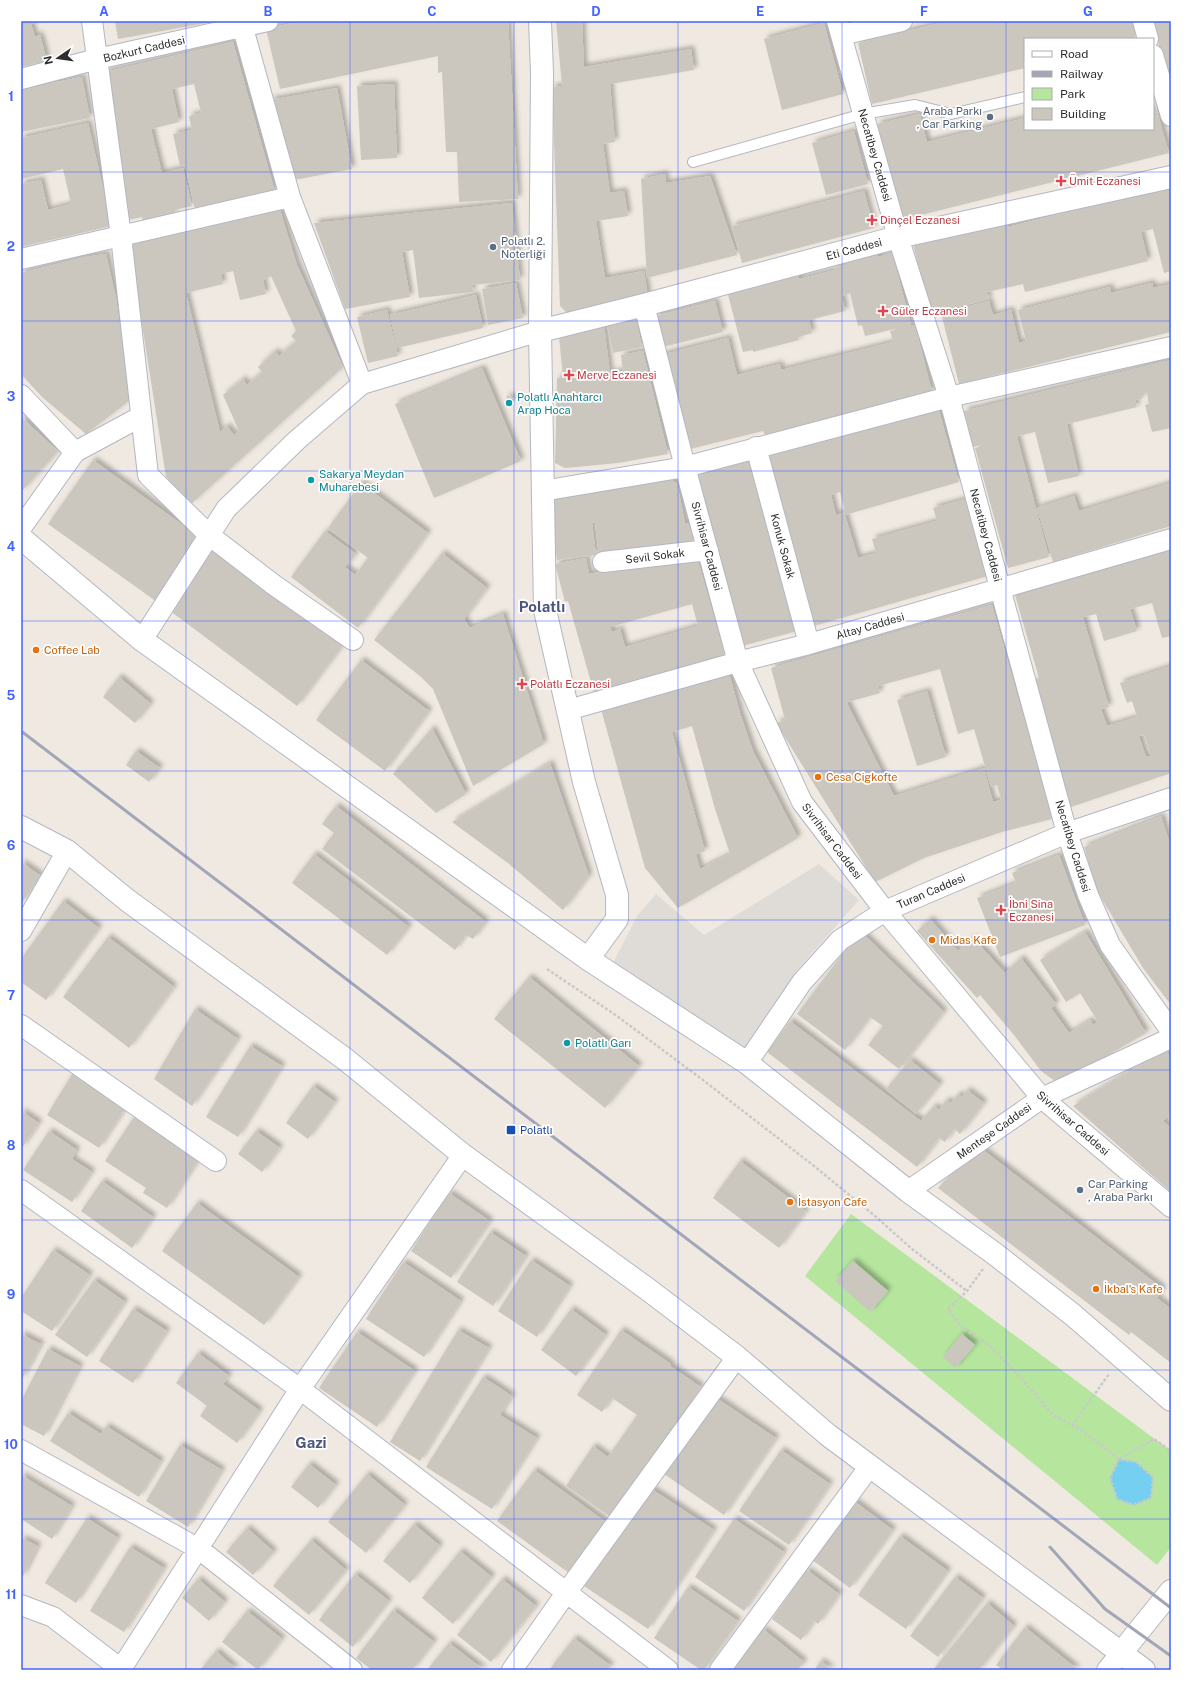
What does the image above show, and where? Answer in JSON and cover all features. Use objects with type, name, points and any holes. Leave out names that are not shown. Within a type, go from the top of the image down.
[{"type":"street","points":[[92,21],[121,236],[140,417],[148,475],[209,535],[274,585],[354,640]]},
{"type":"street","name":"Bozkurt Caddesi","points":[[21,79],[242,24],[268,21]]},
{"type":"street","points":[[540,21],[542,73],[540,331],[545,610],[584,782],[617,895],[617,919],[588,959]]},
{"type":"street","points":[[839,28],[902,21]]},
{"type":"street","points":[[1143,21],[1148,38]]},
{"type":"street","points":[[242,24],[290,197],[362,384]]},
{"type":"street","name":"Necatibey Caddesi","points":[[839,28],[898,237],[949,397],[1068,833],[1088,895],[1110,945],[1171,1031]]},
{"type":"street","points":[[1154,58],[1171,116]]},
{"type":"street","name":"Eti Caddesi","points":[[540,331],[644,305],[898,237],[1171,176]]},
{"type":"street","points":[[21,259],[290,197]]},
{"type":"street","name":"Sivrihisar Caddesi","points":[[644,305],[685,467],[738,662],[802,802],[886,911],[1042,1098],[1171,1207]]},
{"type":"street","points":[[142,640],[226,509],[296,440],[362,384],[540,331]]},
{"type":"street","points":[[542,491],[685,467],[949,397],[1171,347]]},
{"type":"street","points":[[21,395],[75,452]]},
{"type":"street","points":[[21,528],[75,452],[140,417]]},
{"type":"street","name":"Konuk Sokak","points":[[756,447],[809,644]]},
{"type":"street","points":[[21,538],[142,640],[588,959],[747,1063],[908,1191],[995,1254],[1073,1315],[1171,1400]]},
{"type":"street","name":"Altay Caddesi","points":[[568,710],[738,662],[809,644],[1171,539]]},
{"type":"street","name":"Sevil Sokak","points":[[603,562],[708,550]]},
{"type":"street","name":"Turan Caddesi","points":[[747,1063],[802,982],[840,940],[886,911],[1068,833],[1169,805]]},
{"type":"street","points":[[21,827],[67,851],[127,900],[345,1059],[463,1155],[646,1288],[737,1357],[828,1435],[1127,1661],[1144,1670]]},
{"type":"street","points":[[21,931],[67,851]]},
{"type":"street","points":[[21,1024],[216,1161]]},
{"type":"street","name":"Menteşe Caddesi","points":[[908,1191],[1042,1098],[1171,1038]]},
{"type":"street","points":[[21,1605],[53,1617],[122,1669],[300,1389],[463,1155]]},
{"type":"street","points":[[21,1190],[300,1389],[668,1670]]},
{"type":"street","points":[[512,1670],[737,1357]]},
{"type":"street","points":[[21,1450],[198,1549],[352,1670]]},
{"type":"street","points":[[720,1670],[870,1466]]},
{"type":"street","points":[[1107,1670],[1127,1661],[1171,1591]]},
{"type":"lane","points":[[693,162],[863,114],[915,105],[951,114],[1024,97]]},
{"type":"path","points":[[547,969],[617,1016],[703,1080],[814,1166],[875,1216],[912,1249],[967,1291]]},
{"type":"path","points":[[995,1254],[967,1291],[948,1309],[961,1327],[989,1345],[1020,1377],[1053,1415],[1081,1430],[1119,1459],[1136,1462],[1153,1477],[1150,1498],[1134,1505],[1117,1499],[1110,1478],[1119,1459],[1154,1439],[1171,1452]]},
{"type":"path","points":[[1072,1426],[1094,1394],[1122,1358]]},
{"type":"green space","points":[[851,1214],[1171,1451],[1171,1547],[1157,1565],[805,1276]]},
{"type":"shaded area","points":[[819,864],[859,900],[797,970],[744,1051],[611,967],[637,916],[656,894],[704,935]]},
{"type":"water","points":[[1119,1459],[1136,1462],[1153,1477],[1151,1498],[1134,1505],[1117,1499],[1110,1478]]},
{"type":"building","points":[[21,21],[40,21],[31,24],[35,37],[40,35],[47,61],[21,67]]},
{"type":"building","points":[[115,21],[212,21],[212,22],[118,39]]},
{"type":"building","points":[[302,21],[508,21],[518,199],[459,202],[457,152],[446,152],[442,72],[438,73],[438,56],[280,89],[266,29]]},
{"type":"building","points":[[556,21],[582,21],[584,67],[691,49],[694,70],[610,84],[615,142],[603,144],[610,193],[624,191],[628,216],[596,221],[605,278],[644,271],[648,297],[567,313],[560,306],[552,87],[562,86]]},
{"type":"building","points":[[949,21],[1131,21],[1136,38],[1024,38],[1024,68],[872,104],[858,43]]},
{"type":"building","points":[[1152,21],[1171,21],[1171,86]]},
{"type":"building","points":[[824,23],[843,94],[782,110],[764,39]]},
{"type":"building","points":[[233,42],[275,192],[195,210],[185,165],[180,166],[173,134],[192,130],[189,116],[201,113],[194,84],[172,89],[179,122],[151,129],[162,173],[183,168],[192,206],[174,210],[175,214],[143,221],[142,217],[128,220],[119,183],[125,181],[115,137],[105,72]]},
{"type":"building","points":[[82,77],[90,118],[21,132],[21,89]]},
{"type":"building","points":[[394,84],[397,158],[361,160],[357,86]]},
{"type":"building","points":[[337,88],[352,169],[294,180],[270,100]]},
{"type":"building","points":[[1154,101],[1169,153],[901,220],[877,124],[920,114],[927,142],[1024,118],[1024,130],[1154,130]]},
{"type":"building","points":[[88,123],[112,226],[21,247],[21,184],[41,180],[48,210],[71,204],[63,169],[21,179],[21,138]]},
{"type":"building","points":[[854,131],[868,184],[826,195],[812,143]]},
{"type":"building","points":[[665,174],[666,183],[710,176],[737,255],[647,278],[641,179]]},
{"type":"building","points":[[1171,186],[1171,271],[1164,273],[1153,229],[1141,232],[1148,261],[1025,292],[1023,284],[987,292],[989,299],[930,314],[913,244],[1007,221],[1008,227]]},
{"type":"building","points":[[864,191],[874,228],[742,263],[732,226]]},
{"type":"building","points":[[512,203],[520,280],[472,285],[473,292],[419,298],[413,250],[402,252],[410,297],[345,309],[314,223]]},
{"type":"building","points":[[279,207],[297,265],[343,367],[191,504],[166,477],[128,241]],"holes":[[[233,271],[240,300],[266,294],[263,280],[271,276],[296,331],[291,336],[296,341],[279,356],[275,351],[258,367],[262,372],[247,385],[243,379],[223,395],[239,431],[234,435],[227,426],[220,432],[186,293],[223,284],[221,274]]]},
{"type":"building","points":[[877,253],[878,257],[892,253],[911,325],[865,336],[862,325],[858,326],[850,293],[842,296],[845,311],[809,320],[812,333],[798,337],[799,340],[753,352],[753,350],[743,352],[727,291],[797,274],[799,279],[835,270],[834,268],[845,265],[845,261]]},
{"type":"building","points":[[106,254],[116,298],[130,400],[86,434],[42,397],[21,374],[21,273],[85,257]]},
{"type":"building","points":[[516,283],[523,318],[488,325],[482,289]]},
{"type":"building","points":[[1152,283],[1153,288],[1171,284],[1171,332],[959,384],[941,313],[989,301],[993,315],[1011,310],[1019,343],[1026,341],[1018,310],[1110,287],[1111,293]]},
{"type":"building","points":[[476,295],[483,328],[397,348],[390,315]]},
{"type":"building","points":[[715,301],[723,332],[663,347],[655,316]]},
{"type":"building","points":[[387,310],[398,356],[368,363],[357,317]]},
{"type":"building","points":[[636,319],[642,347],[613,353],[607,325]]},
{"type":"building","points":[[604,325],[610,373],[623,371],[621,355],[643,351],[668,454],[618,463],[565,468],[555,463],[557,378],[563,378],[559,336]]},
{"type":"building","points":[[915,325],[932,392],[765,435],[763,431],[686,450],[661,355],[728,338],[737,375],[780,364],[781,370],[893,342],[890,331]]},
{"type":"building","points":[[1171,360],[1171,428],[1152,432],[1145,405],[1149,404],[1147,393],[1142,394],[1143,398],[1135,400],[1137,407],[1067,424],[1079,476],[1048,483],[1035,432],[973,447],[964,411]]},
{"type":"building","points":[[482,368],[521,461],[434,498],[395,404]]},
{"type":"building","name":"Polatlı Anahtarcı Arap Hoca","points":[[507,395],[515,400],[506,406]]},
{"type":"building","points":[[938,407],[959,482],[845,515],[858,558],[876,553],[872,539],[937,521],[933,508],[966,499],[988,576],[814,626],[766,456]],"holes":[[[840,492],[845,512],[836,515],[831,495]]]},
{"type":"building","points":[[21,417],[58,451],[21,492]]},
{"type":"building","points":[[1017,437],[1049,557],[1008,568],[975,448]]},
{"type":"building","points":[[93,460],[202,539],[157,602],[48,524]]},
{"type":"building","points":[[754,460],[801,630],[742,646],[695,477]]},
{"type":"building","points":[[667,478],[677,483],[685,523],[690,523],[693,544],[599,557],[595,522],[592,523],[596,555],[557,560],[549,502]]},
{"type":"building","points":[[361,483],[428,533],[358,628],[291,577],[325,531],[356,554],[345,567],[355,575],[368,558],[328,528]]},
{"type":"building","points":[[1171,483],[1171,526],[1053,562],[1037,508],[1074,496],[1079,511]]},
{"type":"building","points":[[1171,549],[1171,636],[1162,638],[1152,603],[1130,609],[1137,631],[1104,641],[1096,614],[1083,617],[1109,707],[1101,709],[1107,726],[1137,717],[1132,701],[1127,703],[1120,683],[1171,666],[1171,773],[1071,807],[1035,679],[1039,678],[1015,595]],"holes":[[[1144,735],[1151,756],[1146,757],[1139,736]]]},
{"type":"building","points":[[213,550],[342,646],[297,706],[169,610]]},
{"type":"building","points":[[442,553],[487,588],[464,619],[470,628],[503,614],[544,744],[473,786],[433,689],[420,676],[374,640]]},
{"type":"building","points":[[696,554],[725,656],[594,693],[568,601],[565,602],[555,564],[586,558],[589,574]],"holes":[[[692,604],[698,626],[625,647],[620,629],[612,632],[610,627]]]},
{"type":"building","points":[[992,605],[1052,819],[1002,832],[924,858],[875,882],[776,723],[847,703],[894,796],[984,768],[993,802],[1001,800],[997,785],[991,787],[974,729],[958,734],[940,669],[878,686],[880,693],[785,720],[771,668]]},
{"type":"building","points":[[361,660],[429,711],[385,771],[316,720]]},
{"type":"building","points":[[729,673],[740,713],[753,751],[798,838],[678,908],[645,868],[601,709]],"holes":[[[692,726],[715,809],[730,854],[700,869],[696,854],[705,851],[672,732]]]},
{"type":"building","points":[[119,677],[151,704],[135,723],[103,697]]},
{"type":"building","points":[[927,691],[946,757],[917,766],[897,700]]},
{"type":"building","points":[[432,728],[466,794],[436,813],[393,774]]},
{"type":"building","points":[[136,751],[160,768],[149,782],[126,765]]},
{"type":"building","points":[[550,763],[589,876],[563,910],[509,864],[452,822]]},
{"type":"building","points":[[336,806],[486,922],[473,939],[466,935],[455,950],[322,849],[334,833],[322,824]]},
{"type":"building","points":[[1161,816],[1171,847],[1171,1005],[1143,968],[1096,889],[1084,847]]},
{"type":"building","points":[[314,854],[409,927],[387,955],[292,883]]},
{"type":"building","points":[[1059,855],[1085,925],[1000,957],[977,898],[1016,883],[1012,873]]},
{"type":"building","points":[[21,862],[41,876],[21,904]]},
{"type":"building","points":[[63,901],[99,928],[46,1000],[21,982],[21,959]]},
{"type":"building","points":[[930,919],[958,951],[973,938],[1005,973],[1021,958],[1056,1004],[1051,1008],[1069,1033],[1090,1020],[1093,1025],[1098,1022],[1080,993],[1066,1002],[1040,960],[1085,932],[1146,1033],[1059,1084],[1041,1071],[1014,1035],[980,995],[977,998],[917,931]]},
{"type":"building","points":[[860,931],[944,1012],[899,1069],[868,1045],[883,1026],[870,1017],[845,1050],[797,1014]]},
{"type":"building","points":[[108,937],[174,987],[129,1048],[63,997]]},
{"type":"building","name":"Polatlı Garı","points":[[529,977],[639,1066],[605,1108],[494,1019]]},
{"type":"building","points":[[195,1009],[238,1039],[192,1106],[154,1079]]},
{"type":"building","points":[[790,1021],[921,1121],[934,1106],[939,1110],[946,1100],[951,1103],[958,1094],[962,1097],[967,1090],[984,1103],[960,1134],[954,1129],[945,1142],[939,1138],[917,1167],[767,1052]]},
{"type":"building","points":[[250,1046],[282,1066],[238,1137],[206,1117]]},
{"type":"building","points":[[1166,1052],[1171,1056],[1171,1113],[1163,1121],[1171,1128],[1171,1192],[1073,1106],[1113,1081]]},
{"type":"building","points":[[910,1060],[940,1084],[916,1114],[886,1089]]},
{"type":"building","points":[[74,1071],[127,1105],[99,1148],[47,1115]]},
{"type":"building","points":[[313,1086],[335,1102],[308,1139],[286,1123]]},
{"type":"building","points":[[21,1111],[39,1123],[21,1149]]},
{"type":"building","points":[[134,1117],[198,1160],[167,1208],[143,1193],[146,1188],[105,1161]]},
{"type":"building","points":[[49,1131],[77,1150],[72,1159],[92,1172],[72,1202],[23,1170]]},
{"type":"building","points":[[256,1131],[280,1148],[262,1172],[238,1154]]},
{"type":"building","points":[[978,1146],[1163,1289],[1157,1298],[1171,1309],[1171,1363],[1131,1332],[1129,1335],[938,1188]]},
{"type":"building","points":[[740,1161],[806,1211],[779,1248],[713,1198]]},
{"type":"building","points":[[102,1181],[153,1217],[132,1248],[81,1211]]},
{"type":"building","points":[[449,1193],[490,1221],[451,1278],[411,1251]]},
{"type":"building","points":[[197,1203],[299,1277],[264,1325],[162,1251]]},
{"type":"building","points":[[490,1232],[526,1256],[493,1306],[457,1282]]},
{"type":"building","points":[[53,1250],[90,1275],[52,1331],[21,1311],[21,1298]]},
{"type":"building","points":[[531,1260],[570,1286],[537,1337],[498,1311]]},
{"type":"building","points":[[853,1261],[888,1291],[870,1312],[835,1281]]},
{"type":"building","points":[[403,1262],[461,1301],[424,1357],[366,1319]]},
{"type":"building","points":[[94,1280],[125,1302],[87,1357],[55,1335]]},
{"type":"building","points":[[133,1309],[167,1331],[133,1383],[99,1361]]},
{"type":"building","points":[[571,1309],[606,1335],[576,1376],[541,1350]]},
{"type":"building","points":[[458,1330],[489,1348],[420,1461],[390,1442]]},
{"type":"building","points":[[621,1330],[671,1364],[670,1366],[701,1387],[612,1518],[566,1486],[593,1446],[608,1457],[637,1415],[612,1398],[602,1412],[577,1395]]},
{"type":"building","points":[[357,1332],[415,1371],[377,1427],[319,1388]]},
{"type":"building","points":[[21,1334],[41,1344],[21,1381]]},
{"type":"building","points":[[962,1334],[975,1345],[955,1368],[943,1357]]},
{"type":"building","points":[[48,1349],[80,1366],[44,1436],[21,1424],[21,1401]]},
{"type":"building","points":[[198,1353],[229,1376],[223,1384],[260,1411],[237,1443],[200,1416],[207,1406],[176,1383]]},
{"type":"building","points":[[483,1377],[512,1396],[500,1415],[537,1438],[492,1509],[426,1467]]},
{"type":"building","points":[[712,1395],[776,1438],[724,1515],[661,1472]]},
{"type":"building","points":[[68,1413],[101,1434],[106,1426],[161,1461],[139,1497],[50,1441]]},
{"type":"building","points":[[180,1445],[222,1470],[188,1527],[146,1501]]},
{"type":"building","points":[[781,1450],[830,1484],[789,1545],[739,1511]]},
{"type":"building","points":[[309,1464],[336,1485],[318,1508],[291,1487]]},
{"type":"building","points":[[534,1470],[606,1522],[569,1573],[497,1521]]},
{"type":"building","points":[[367,1474],[405,1505],[366,1553],[328,1522]]},
{"type":"building","points":[[21,1475],[72,1506],[52,1539],[21,1519]]},
{"type":"building","points":[[650,1488],[714,1530],[648,1629],[584,1586]]},
{"type":"building","points":[[854,1501],[893,1530],[850,1588],[811,1559]]},
{"type":"building","points":[[87,1518],[118,1538],[76,1603],[45,1583]]},
{"type":"building","points":[[734,1519],[784,1552],[744,1611],[695,1577]]},
{"type":"building","points":[[414,1524],[440,1546],[410,1583],[383,1561]]},
{"type":"building","points":[[247,1528],[274,1552],[253,1575],[226,1552]]},
{"type":"building","points":[[900,1536],[948,1571],[906,1629],[858,1595]]},
{"type":"building","points":[[21,1538],[38,1546],[22,1578],[21,1577]]},
{"type":"building","points":[[311,1540],[346,1570],[309,1615],[273,1586]]},
{"type":"building","points":[[130,1547],[164,1568],[124,1632],[90,1611]]},
{"type":"building","points":[[460,1551],[492,1577],[453,1624],[422,1598]]},
{"type":"building","points":[[807,1570],[839,1594],[818,1624],[814,1621],[801,1640],[772,1619]]},
{"type":"building","points":[[355,1574],[389,1601],[353,1647],[319,1620]]},
{"type":"building","points":[[955,1577],[983,1598],[938,1657],[910,1636]]},
{"type":"building","points":[[198,1579],[225,1602],[209,1621],[182,1598]]},
{"type":"building","points":[[502,1579],[536,1606],[491,1662],[457,1635]]},
{"type":"building","points":[[688,1587],[738,1621],[704,1670],[701,1670],[654,1638]]},
{"type":"building","points":[[987,1603],[1014,1626],[979,1670],[933,1670]]},
{"type":"building","points":[[393,1610],[434,1642],[412,1670],[372,1670],[356,1658]]},
{"type":"building","points":[[247,1611],[282,1639],[258,1670],[222,1642]]},
{"type":"building","points":[[1025,1627],[1077,1669],[1003,1670],[996,1665]]},
{"type":"building","points":[[763,1629],[804,1662],[797,1670],[731,1670]]},
{"type":"building","points":[[574,1638],[611,1666],[607,1670],[549,1670]]},
{"type":"building","points":[[449,1643],[484,1670],[427,1670]]},
{"type":"building","points":[[216,1651],[237,1670],[200,1670]]},
{"type":"building","points":[[821,1661],[832,1670],[814,1670]]},
{"type":"railway","points":[[21,731],[1171,1608]]},
{"type":"railway","points":[[1050,1547],[1105,1609],[1171,1656]]},
{"type":"place","name":"Araba Parkı , Car Parking","points":[[990,117]]},
{"type":"place","name":"Ümit Eczanesi","points":[[1061,181]]},
{"type":"place","name":"Dinçel Eczanesi","points":[[872,220]]},
{"type":"place","name":"Polatlı 2. Noterliği","points":[[493,247]]},
{"type":"place","name":"Güler Eczanesi","points":[[883,311]]},
{"type":"place","name":"Merve Eczanesi","points":[[569,375]]},
{"type":"place","name":"Polatlı Anahtarcı Arap Hoca","points":[[509,403]]},
{"type":"place","name":"Sakarya Meydan Muharebesi","points":[[311,480]]},
{"type":"place","name":"Coffee Lab","points":[[36,650]]},
{"type":"place","name":"Polatlı Eczanesi","points":[[522,684]]},
{"type":"place","name":"Cesa Cigkofte","points":[[818,777]]},
{"type":"place","name":"İbni Sina Eczanesi","points":[[1001,910]]},
{"type":"place","name":"Midas Kafe","points":[[932,940]]},
{"type":"place","name":"Polatlı Garı","points":[[567,1043]]},
{"type":"place","name":"Polatlı","points":[[511,1130]]},
{"type":"place","name":"Car Parking , Araba Parkı","points":[[1080,1190]]},
{"type":"place","name":"İstasyon Cafe","points":[[790,1202]]},
{"type":"place","name":"İkbal's Kafe","points":[[1096,1289]]},
{"type":"district","name":"Polatlı","points":[[542,607]]},
{"type":"district","name":"Gazi","points":[[311,1443]]}]
